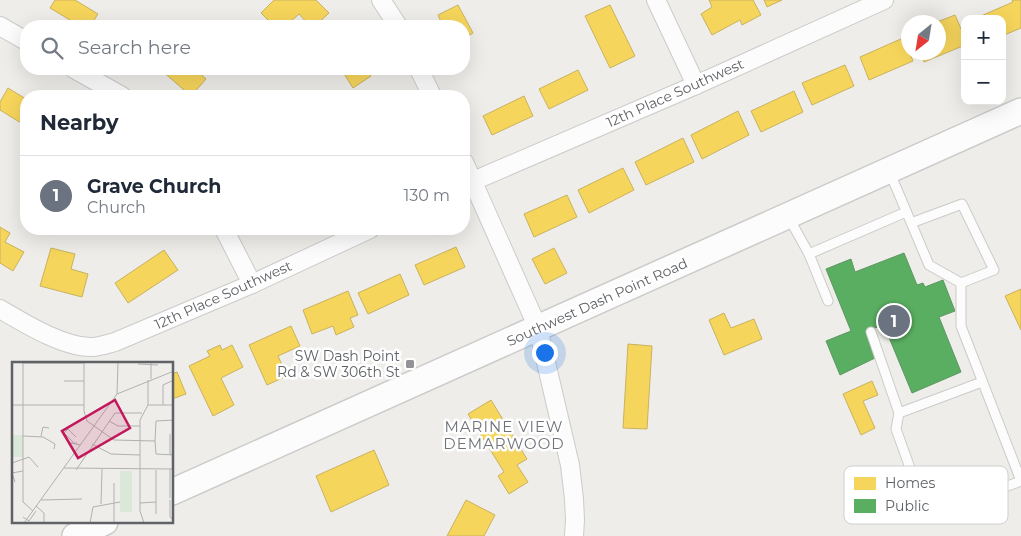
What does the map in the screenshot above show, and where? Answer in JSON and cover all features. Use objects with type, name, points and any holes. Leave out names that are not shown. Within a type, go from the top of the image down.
[{"type":"main road","name":"Southwest Dash Point Road","points":[[174,491],[1021,111]]},
{"type":"main road","points":[[75,536],[101,524]]},
{"type":"street","points":[[381,0],[394,20]]},
{"type":"street","points":[[656,0],[696,85]]},
{"type":"street","name":"12th Place Southwest","points":[[470,182],[696,85],[884,0]]},
{"type":"street","points":[[0,26],[20,38]]},
{"type":"street","points":[[85,75],[111,90]]},
{"type":"street","points":[[422,75],[429,90]]},
{"type":"street","points":[[470,187],[538,328],[570,465],[574,499],[574,536]]},
{"type":"street","points":[[227,235],[252,284]]},
{"type":"street","name":"12th Place Southwest","points":[[0,309],[36,330],[73,345],[93,348],[115,342],[252,284],[357,235]]},
{"type":"lane","points":[[888,170],[929,265],[961,284]]},
{"type":"lane","points":[[911,223],[962,204],[994,270],[961,284]]},
{"type":"lane","points":[[809,254],[906,212]]},
{"type":"lane","points":[[788,216],[809,254],[828,300]]},
{"type":"lane","points":[[961,284],[961,326],[1021,481],[1008,486]]},
{"type":"lane","points":[[871,332],[899,413],[896,430],[909,466]]},
{"type":"lane","points":[[899,413],[982,382]]},
{"type":"building: Homes","points":[[55,0],[75,0],[98,14],[94,20],[70,20],[50,8]]},
{"type":"building: Homes","points":[[274,0],[316,0],[329,13],[321,20],[304,20],[299,14],[292,20],[268,20],[261,13]]},
{"type":"building: Homes","points":[[709,0],[753,0],[761,15],[742,25],[740,20],[712,35],[701,14],[712,7]]},
{"type":"building: Homes","points":[[764,0],[782,0],[767,7]]},
{"type":"building: Homes","points":[[1012,0],[1021,0],[1021,28],[1006,34],[1006,15],[983,15],[1013,2]]},
{"type":"building: Homes","points":[[458,5],[466,20],[440,20],[438,15]]},
{"type":"building: Homes","points":[[610,5],[635,56],[610,68],[585,16]]},
{"type":"building: Homes","points":[[955,15],[961,29],[961,47],[946,53],[946,18]]},
{"type":"building: Homes","points":[[901,39],[901,60],[913,61],[869,80],[860,57]]},
{"type":"building: Homes","points":[[845,65],[854,86],[812,105],[802,83]]},
{"type":"building: Homes","points":[[578,70],[588,90],[549,109],[539,89]]},
{"type":"building: Homes","points":[[167,75],[202,75],[206,79],[196,90],[184,90]]},
{"type":"building: Homes","points":[[345,75],[371,76],[353,88]]},
{"type":"building: Homes","points":[[8,88],[20,95],[20,122],[0,110],[0,102]]},
{"type":"building: Homes","points":[[794,91],[803,112],[761,132],[751,111]]},
{"type":"building: Homes","points":[[524,96],[533,116],[492,135],[483,116]]},
{"type":"building: Homes","points":[[738,111],[749,135],[702,159],[691,135]]},
{"type":"building: Homes","points":[[683,138],[694,162],[646,185],[635,162]]},
{"type":"building: Homes","points":[[623,168],[634,190],[589,213],[578,190]]},
{"type":"building: Homes","points":[[567,195],[577,217],[534,237],[524,214]]},
{"type":"building: Homes","points":[[0,227],[10,233],[5,242],[24,252],[13,271],[0,263]]},
{"type":"building: Homes","points":[[456,247],[465,267],[424,285],[415,265]]},
{"type":"building: Homes","points":[[51,248],[75,254],[71,269],[88,274],[82,297],[40,286]]},
{"type":"building: Homes","points":[[554,248],[567,273],[545,284],[532,259]]},
{"type":"building: Homes","points":[[164,250],[178,270],[128,303],[115,283]]},
{"type":"building: Homes","points":[[400,274],[409,295],[368,314],[358,293]]},
{"type":"building: Homes","points":[[1021,289],[1021,330],[1005,296]]},
{"type":"building: Homes","points":[[348,291],[358,315],[350,318],[354,327],[336,335],[333,326],[312,334],[303,310]]},
{"type":"building: Homes","points":[[724,313],[731,328],[754,319],[762,339],[724,355],[709,320]]},
{"type":"building: Homes","points":[[291,326],[300,346],[278,356],[287,376],[267,385],[249,345]]},
{"type":"building: Homes","points":[[628,344],[652,346],[647,429],[623,428]]},
{"type":"building: Homes","points":[[220,345],[222,350],[232,345],[243,367],[221,378],[234,405],[213,416],[189,366],[210,356],[207,351]]},
{"type":"building: Homes","points":[[177,372],[186,394],[174,398],[174,373]]},
{"type":"building: Homes","points":[[872,381],[878,395],[863,401],[875,428],[861,435],[843,394]]},
{"type":"building: Homes","points":[[491,400],[527,459],[517,465],[528,482],[509,494],[498,476],[504,472],[468,414]]},
{"type":"building: Homes","points":[[374,450],[389,485],[331,512],[316,476]]},
{"type":"building: Homes","points":[[466,500],[495,515],[484,536],[447,536]]},
{"type":"building: Public","points":[[904,253],[917,285],[923,283],[925,287],[943,280],[955,311],[939,317],[961,372],[912,393],[888,335],[885,336],[880,326],[865,332],[875,358],[840,375],[826,341],[851,331],[826,269],[851,259],[855,272]]},
{"type":"place","name":"Grave Church","points":[[894,321]]},
{"type":"place","name":"SW Dash Point Rd & SW 306th St","points":[[410,364]]},
{"type":"district","name":"MARINE VIEW DEMARWOOD","points":[[504,434]]}]
